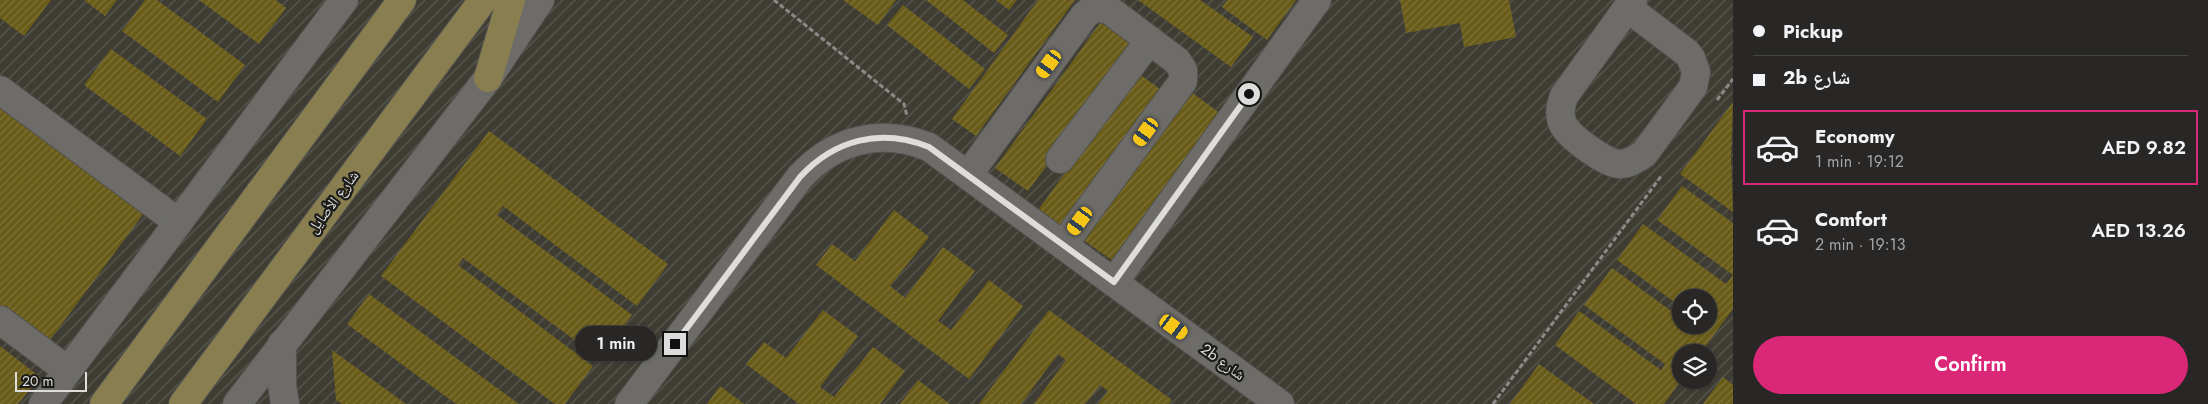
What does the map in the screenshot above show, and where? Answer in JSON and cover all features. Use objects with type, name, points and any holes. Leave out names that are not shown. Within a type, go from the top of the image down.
[{"type":"main road","points":[[104,404],[402,0]]},
{"type":"main road","name":"شارع الأصايل","points":[[183,404],[483,0]]},
{"type":"main road","points":[[488,78],[511,0]]},
{"type":"street","points":[[43,404],[344,0]]},
{"type":"street","points":[[237,404],[488,78],[540,0]]},
{"type":"street","points":[[1114,282],[1317,0]]},
{"type":"street","points":[[1630,4],[1687,53],[1694,64],[1695,79],[1688,93],[1644,154],[1635,160],[1617,164],[1604,159],[1569,133],[1564,126],[1560,111],[1564,96],[1630,4]]},
{"type":"street","points":[[968,175],[1090,10],[1105,8],[1150,40],[1181,65],[1183,81],[1063,244]]},
{"type":"street","points":[[1060,159],[1150,40]]},
{"type":"street","points":[[0,90],[178,222]]},
{"type":"street","name":"2b شارع","points":[[629,404],[800,177],[812,164],[842,145],[877,137],[913,141],[929,147],[1280,404]]},
{"type":"street","points":[[0,320],[68,370]]},
{"type":"street","points":[[282,344],[282,385],[286,404]]},
{"type":"path","points":[[774,0],[904,104],[913,141]]},
{"type":"path","points":[[1716,102],[1733,79]]},
{"type":"path","points":[[1493,404],[1665,171]]},
{"type":"shaded area","points":[[0,0],[1733,0],[1733,404],[0,404]]},
{"type":"building","points":[[0,0],[51,0],[24,36],[0,18]]},
{"type":"building","points":[[84,0],[117,0],[105,16]]},
{"type":"building","points":[[145,0],[157,0],[245,65],[218,102],[122,31]]},
{"type":"building","points":[[199,0],[276,0],[286,8],[259,44]]},
{"type":"building","points":[[843,0],[896,0],[878,25]]},
{"type":"building","points":[[926,0],[963,0],[1008,35],[994,53]]},
{"type":"building","points":[[996,0],[1017,0],[1009,10]]},
{"type":"building","points":[[1038,0],[1075,0],[976,136],[952,119]]},
{"type":"building","points":[[1138,0],[1200,0],[1253,37],[1231,67]]},
{"type":"building","points":[[1227,0],[1296,0],[1267,40],[1222,7]]},
{"type":"building","points":[[1400,0],[1509,0],[1516,37],[1464,47],[1460,23],[1406,33]]},
{"type":"building","points":[[903,5],[985,69],[969,89],[887,25]]},
{"type":"building","points":[[1106,15],[1139,39],[1028,191],[995,168]]},
{"type":"building","points":[[111,49],[207,119],[180,156],[84,85]]},
{"type":"building","points":[[1138,73],[1168,95],[1068,231],[1038,210]]},
{"type":"building","points":[[1187,89],[1224,116],[1116,263],[1079,237]]},
{"type":"building","points":[[0,101],[147,209],[47,344],[0,309]]},
{"type":"building","points":[[1733,102],[1731,156],[1733,212],[1680,174]]},
{"type":"building","points":[[489,131],[668,264],[637,306],[503,206],[497,215],[632,315],[599,358],[463,258],[458,265],[593,366],[565,404],[555,404],[381,276]]},
{"type":"building","points":[[1682,186],[1733,223],[1733,275],[1657,220]]},
{"type":"building","points":[[894,210],[929,237],[890,286],[905,298],[943,247],[975,271],[938,321],[951,330],[989,280],[1023,306],[969,379],[816,265],[832,244],[855,261]]},
{"type":"building","points":[[1643,224],[1726,284],[1733,275],[1733,309],[1717,330],[1717,289],[1672,289],[1672,300],[1617,260]]},
{"type":"building","points":[[1612,268],[1672,311],[1672,334],[1714,334],[1707,344],[1672,344],[1672,389],[1675,389],[1664,404],[1636,404],[1555,345],[1579,311],[1661,370],[1665,364],[1584,305]]},
{"type":"building","points":[[369,294],[519,404],[456,404],[347,324]]},
{"type":"building","points":[[823,310],[858,336],[820,387],[834,397],[873,347],[905,371],[880,404],[799,404],[746,364],[764,342],[786,358]]},
{"type":"building","points":[[1049,310],[1172,400],[1169,404],[1098,404],[1108,391],[1100,385],[1085,404],[1034,404],[1066,360],[1058,354],[1021,404],[979,404]]},
{"type":"building","points":[[0,346],[40,377],[18,404],[0,404]]},
{"type":"building","points":[[332,350],[406,404],[342,404],[336,400]]},
{"type":"building","points":[[1539,364],[1594,404],[1510,404]]},
{"type":"building","points":[[1723,377],[1733,385],[1733,404],[1703,404],[1714,389],[1717,389],[1717,385]]},
{"type":"building","points":[[918,380],[950,404],[900,404]]},
{"type":"building","points":[[720,386],[744,404],[707,404]]},
{"type":"route","points":[[675,344],[800,177],[812,164],[826,153],[842,145],[877,137],[913,141],[929,147],[1114,282],[1249,94]]}]
